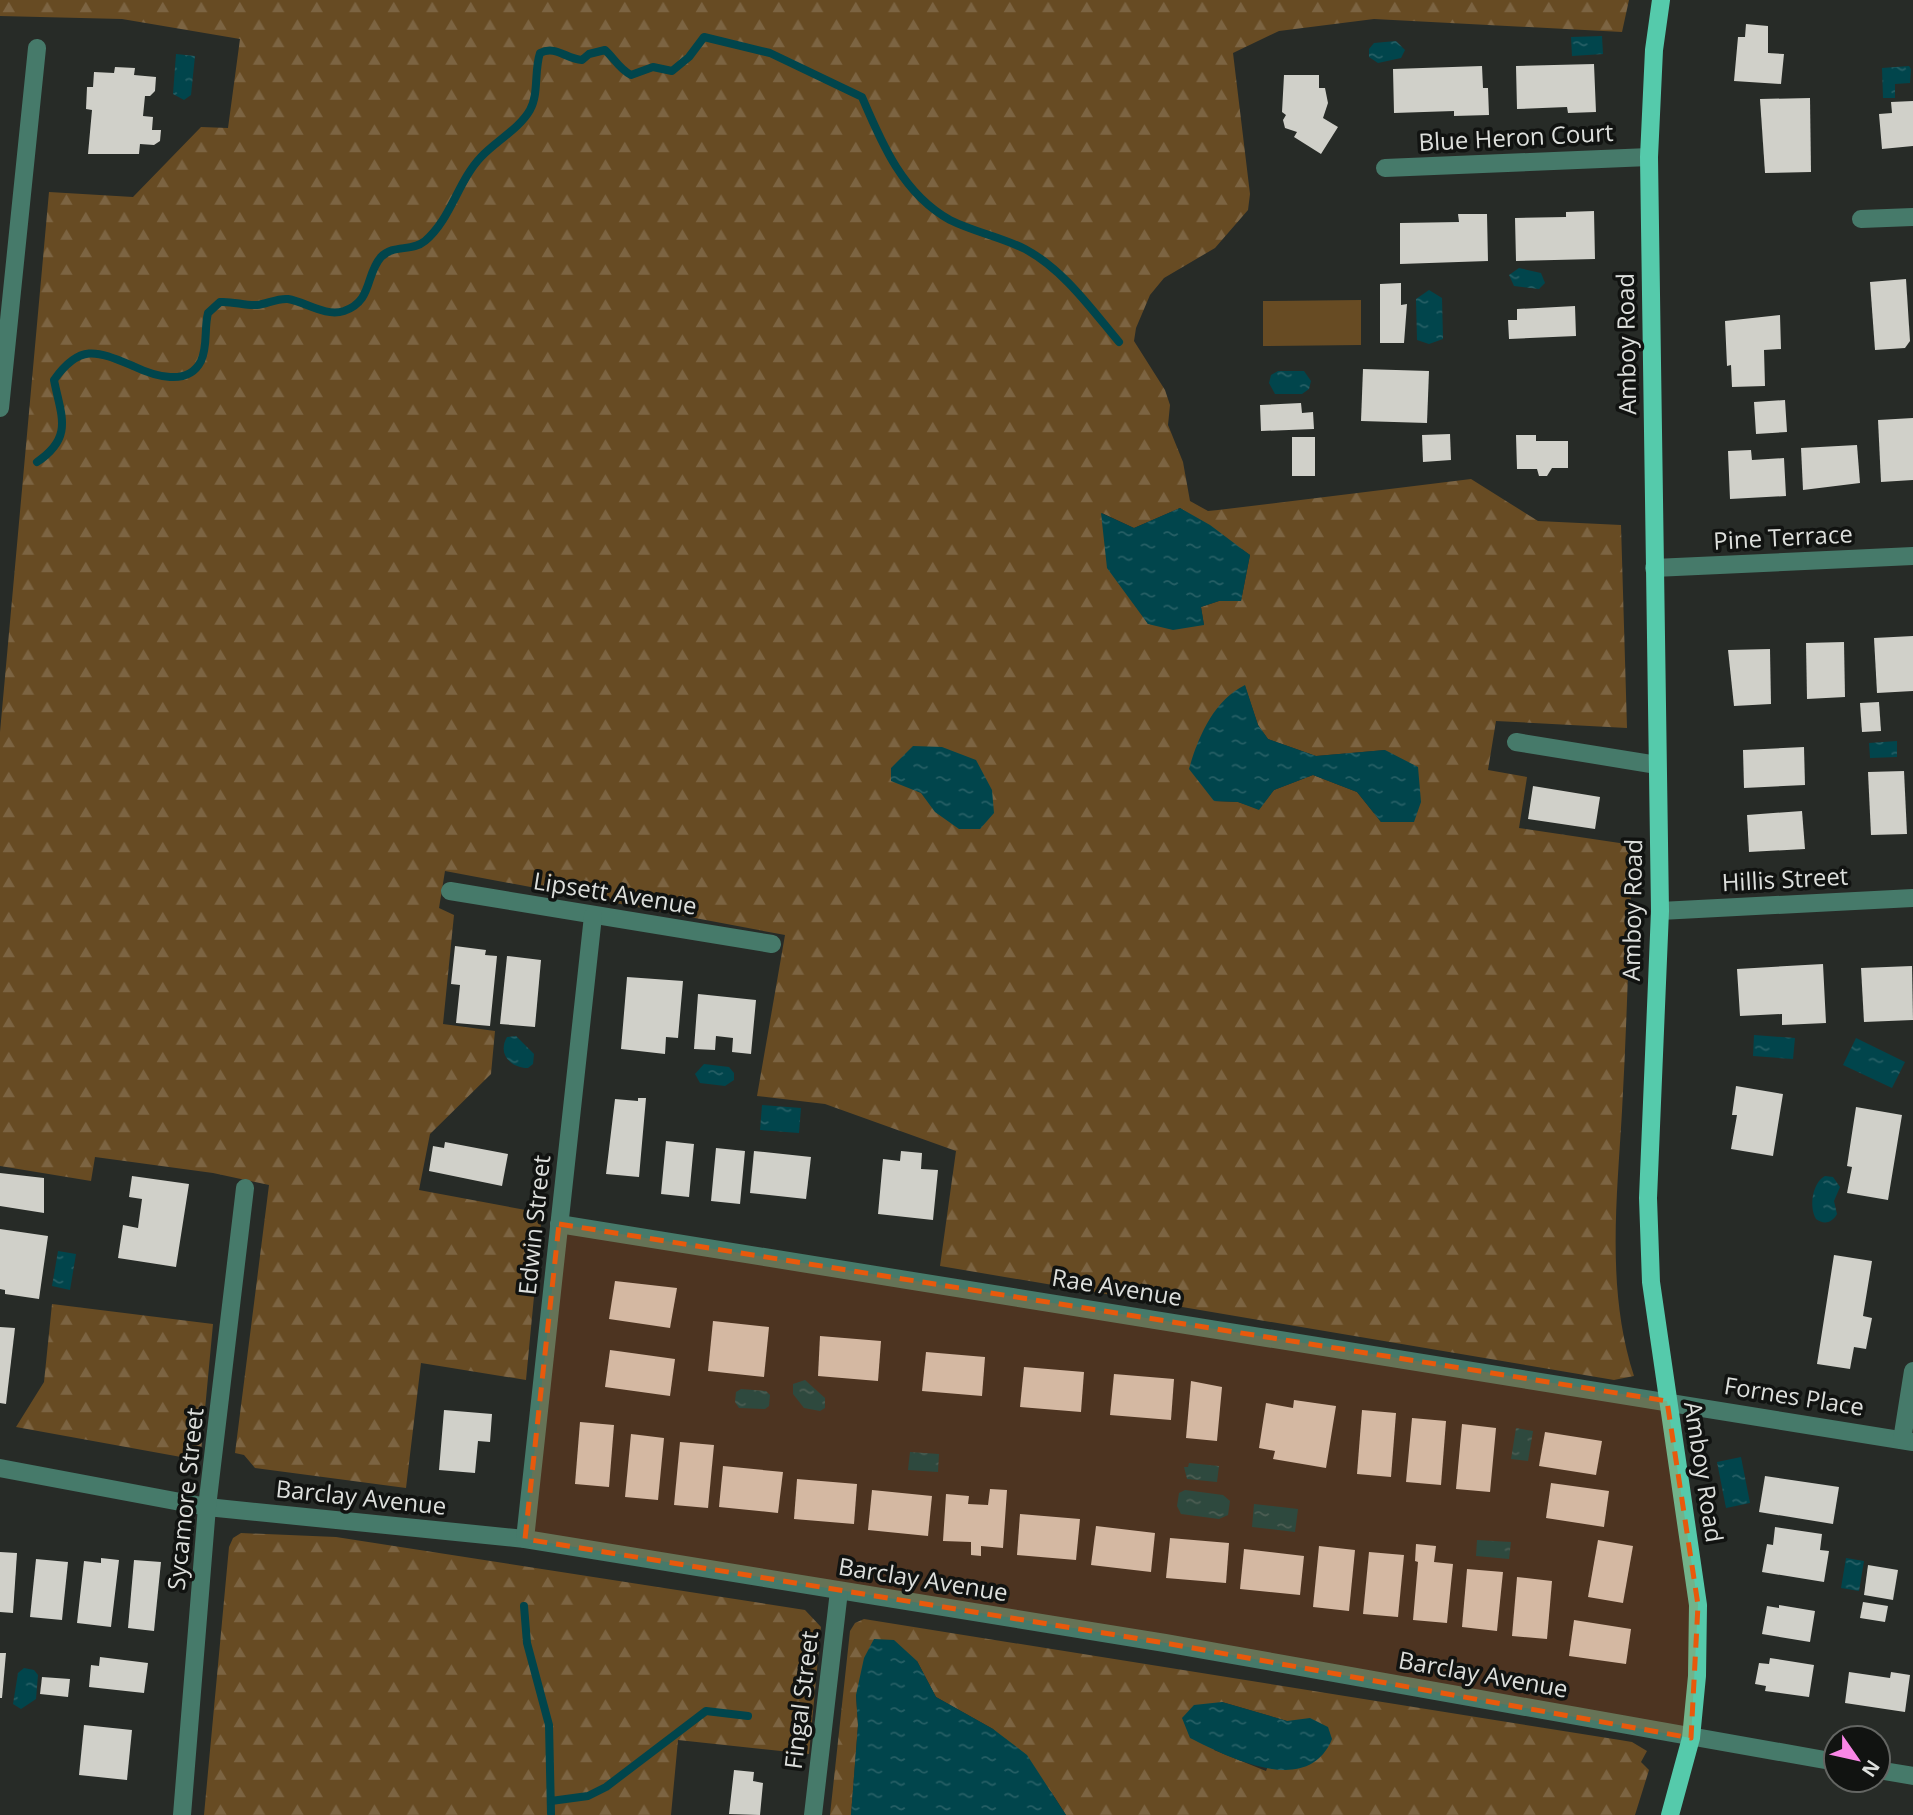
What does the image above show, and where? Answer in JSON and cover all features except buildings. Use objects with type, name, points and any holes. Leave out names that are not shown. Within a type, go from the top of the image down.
[{"type":"main road","name":"Amboy Road","points":[[1661,0],[1654,50],[1649,157],[1660,911],[1648,1198],[1651,1282],[1698,1605],[1697,1676],[1690,1738],[1670,1815]]},
{"type":"street","points":[[0,408],[37,48]]},
{"type":"street","name":"Blue Heron Court","points":[[1385,168],[1649,157]]},
{"type":"street","points":[[1861,219],[1913,217]]},
{"type":"street","name":"Pine Terrace","points":[[1654,568],[1913,556]]},
{"type":"street","points":[[1516,742],[1657,765]]},
{"type":"street","name":"Lipsett Avenue","points":[[450,891],[772,944]]},
{"type":"street","name":"Hillis Street","points":[[1660,911],[1913,898]]},
{"type":"street","name":"Edwin Street","points":[[525,1539],[593,916]]},
{"type":"street","name":"Sycamore Street","points":[[182,1815],[207,1507],[245,1188]]},
{"type":"street","name":"Rae Avenue","points":[[559,1224],[1667,1401]]},
{"type":"street","points":[[1907,1441],[1913,1371]]},
{"type":"street","name":"Fornes Place","points":[[1667,1401],[1907,1441]]},
{"type":"street","name":"Barclay Avenue","points":[[0,1468],[207,1507],[525,1539],[1178,1645],[1822,1760]]},
{"type":"street","name":"Fingal Street","points":[[813,1815],[839,1591]]},
{"type":"street","points":[[1892,1772],[1913,1776]]},
{"type":"highlighted area","points":[[559,1224],[1667,1401],[1698,1605],[1691,1738],[1165,1643],[525,1539]]},
{"type":"green space","points":[[0,0],[1629,0],[1622,32],[1374,19],[1279,31],[1233,53],[1250,194],[1248,210],[1215,248],[1164,278],[1150,295],[1136,328],[1134,341],[1165,390],[1170,405],[1168,425],[1183,462],[1190,501],[1208,511],[1471,479],[1538,521],[1621,525],[1627,728],[1496,721],[1488,770],[1527,777],[1519,828],[1633,845],[1616,1244],[1620,1311],[1634,1376],[1614,1380],[940,1266],[956,1151],[825,1104],[757,1096],[785,935],[445,871],[439,908],[454,915],[443,1024],[495,1031],[491,1074],[430,1134],[419,1190],[542,1213],[526,1380],[421,1363],[406,1488],[255,1468],[244,1455],[235,1453],[269,1185],[213,1173],[95,1157],[91,1181],[0,1166],[0,732],[49,192],[133,197],[201,127],[228,128],[240,39],[122,19],[0,16]],"holes":[[[1180,508],[1250,555],[1241,601],[1219,601],[1201,607],[1204,625],[1148,624],[1136,605],[1102,513],[1134,528]],[[1245,686],[1258,725],[1268,739],[1316,756],[1385,750],[1381,822],[1357,792],[1313,775],[1274,790],[1259,809],[1238,802],[1214,801]]]},
{"type":"green space","points":[[1361,300],[1361,345],[1263,346],[1263,301]]},
{"type":"green space","points":[[52,1304],[213,1324],[201,1452],[194,1451],[192,1459],[16,1427],[44,1382]]},
{"type":"green space","points":[[241,1533],[336,1537],[805,1610],[821,1627],[809,1754],[678,1740],[671,1815],[555,1815],[553,1812],[550,1815],[204,1815],[229,1547],[233,1538]]},
{"type":"green space","points":[[864,1619],[1632,1742],[1647,1751],[1641,1762],[1649,1770],[1635,1815],[1066,1815],[1052,1793],[993,1729],[936,1697],[917,1661],[856,1695],[858,1725],[851,1815],[830,1815],[850,1631],[855,1623]],"holes":[[[1222,1702],[1287,1721],[1266,1771],[1214,1750]]]},
{"type":"water","points":[[1602,36],[1603,54],[1572,56],[1571,37]]},
{"type":"water","points":[[1396,41],[1405,50],[1401,58],[1378,63],[1369,57],[1369,49],[1374,43]]},
{"type":"water","points":[[176,54],[195,56],[191,95],[184,100],[173,94]]},
{"type":"water","points":[[1909,66],[1910,83],[1895,84],[1895,98],[1883,98],[1882,68]]},
{"type":"water","points":[[1519,268],[1541,273],[1545,283],[1539,289],[1514,286],[1509,275]]},
{"type":"water","points":[[1429,290],[1442,298],[1443,339],[1429,344],[1417,340],[1416,299]]},
{"type":"water","points":[[1278,371],[1304,371],[1311,381],[1309,389],[1302,394],[1275,394],[1269,383],[1271,375]]},
{"type":"water","points":[[1180,508],[1210,525],[1250,555],[1241,601],[1219,601],[1201,607],[1204,625],[1173,630],[1148,624],[1107,568],[1101,513],[1134,528]]},
{"type":"water","points":[[1245,685],[1258,725],[1268,739],[1316,756],[1385,750],[1418,767],[1421,802],[1414,822],[1381,822],[1357,792],[1313,775],[1274,790],[1259,810],[1238,802],[1214,801],[1189,769],[1202,732],[1216,710],[1224,700]]},
{"type":"water","points":[[1897,741],[1897,757],[1870,758],[1869,743]]},
{"type":"water","points":[[913,746],[942,747],[976,760],[992,790],[994,813],[980,829],[959,829],[935,812],[921,793],[891,781],[891,768]]},
{"type":"water","points":[[1754,1035],[1795,1038],[1793,1059],[1753,1056]]},
{"type":"water","points":[[516,1036],[534,1054],[533,1064],[528,1068],[511,1063],[505,1054],[504,1043],[507,1037]]},
{"type":"water","points":[[1856,1038],[1905,1062],[1892,1088],[1843,1065]]},
{"type":"water","points":[[704,1064],[729,1067],[734,1073],[734,1080],[725,1086],[700,1083],[695,1074]]},
{"type":"water","points":[[762,1105],[801,1108],[799,1133],[760,1130]]},
{"type":"water","points":[[1825,1176],[1833,1177],[1840,1187],[1834,1201],[1837,1214],[1825,1222],[1816,1219],[1812,1202],[1817,1184]]},
{"type":"water","points":[[58,1251],[76,1254],[70,1290],[52,1286]]},
{"type":"water","points":[[805,1380],[825,1398],[825,1408],[820,1411],[804,1408],[793,1394],[793,1384]]},
{"type":"water","points":[[741,1389],[766,1391],[770,1395],[769,1406],[765,1409],[739,1408],[735,1402],[736,1392]]},
{"type":"water","points":[[1516,1428],[1533,1431],[1528,1461],[1511,1459]]},
{"type":"water","points":[[910,1452],[939,1454],[938,1472],[908,1470]]},
{"type":"water","points":[[1741,1457],[1750,1503],[1726,1508],[1717,1462]]},
{"type":"water","points":[[1189,1463],[1219,1466],[1217,1482],[1187,1479],[1184,1467],[1188,1467]]},
{"type":"water","points":[[1185,1490],[1223,1495],[1230,1501],[1228,1515],[1219,1519],[1181,1514],[1177,1506],[1179,1493]]},
{"type":"water","points":[[1254,1504],[1298,1509],[1295,1532],[1252,1527]]},
{"type":"water","points":[[1477,1540],[1511,1542],[1509,1559],[1476,1556]]},
{"type":"water","points":[[1846,1558],[1864,1561],[1859,1591],[1841,1588]]},
{"type":"water","points":[[874,1639],[894,1640],[917,1661],[936,1697],[993,1729],[1027,1755],[1066,1815],[851,1815],[858,1725],[856,1695],[864,1658]]},
{"type":"water","points":[[24,1668],[34,1670],[38,1675],[36,1699],[21,1709],[13,1704],[18,1673]]},
{"type":"water","points":[[1222,1702],[1287,1721],[1310,1718],[1328,1727],[1332,1739],[1321,1757],[1305,1767],[1287,1770],[1246,1763],[1190,1738],[1182,1718],[1194,1705]]},
{"type":"waterway","points":[[37,462],[49,453],[60,435],[61,415],[54,380],[63,368],[81,355],[99,354],[160,376],[179,377],[195,369],[201,361],[208,313],[220,302],[257,305],[288,299],[330,312],[353,307],[364,294],[381,257],[391,251],[425,241],[441,222],[473,167],[525,117],[535,97],[540,53],[546,51],[556,51],[582,60],[589,54],[605,50],[631,75],[653,67],[672,71],[689,57],[704,37],[770,53],[862,97],[886,150],[919,196],[950,220],[1016,245],[1039,257],[1076,291],[1119,342]]},
{"type":"waterway","points":[[524,1606],[527,1643],[549,1725],[551,1813]]},
{"type":"waterway","points":[[551,1801],[588,1796],[606,1787],[706,1711],[748,1716]]}]
